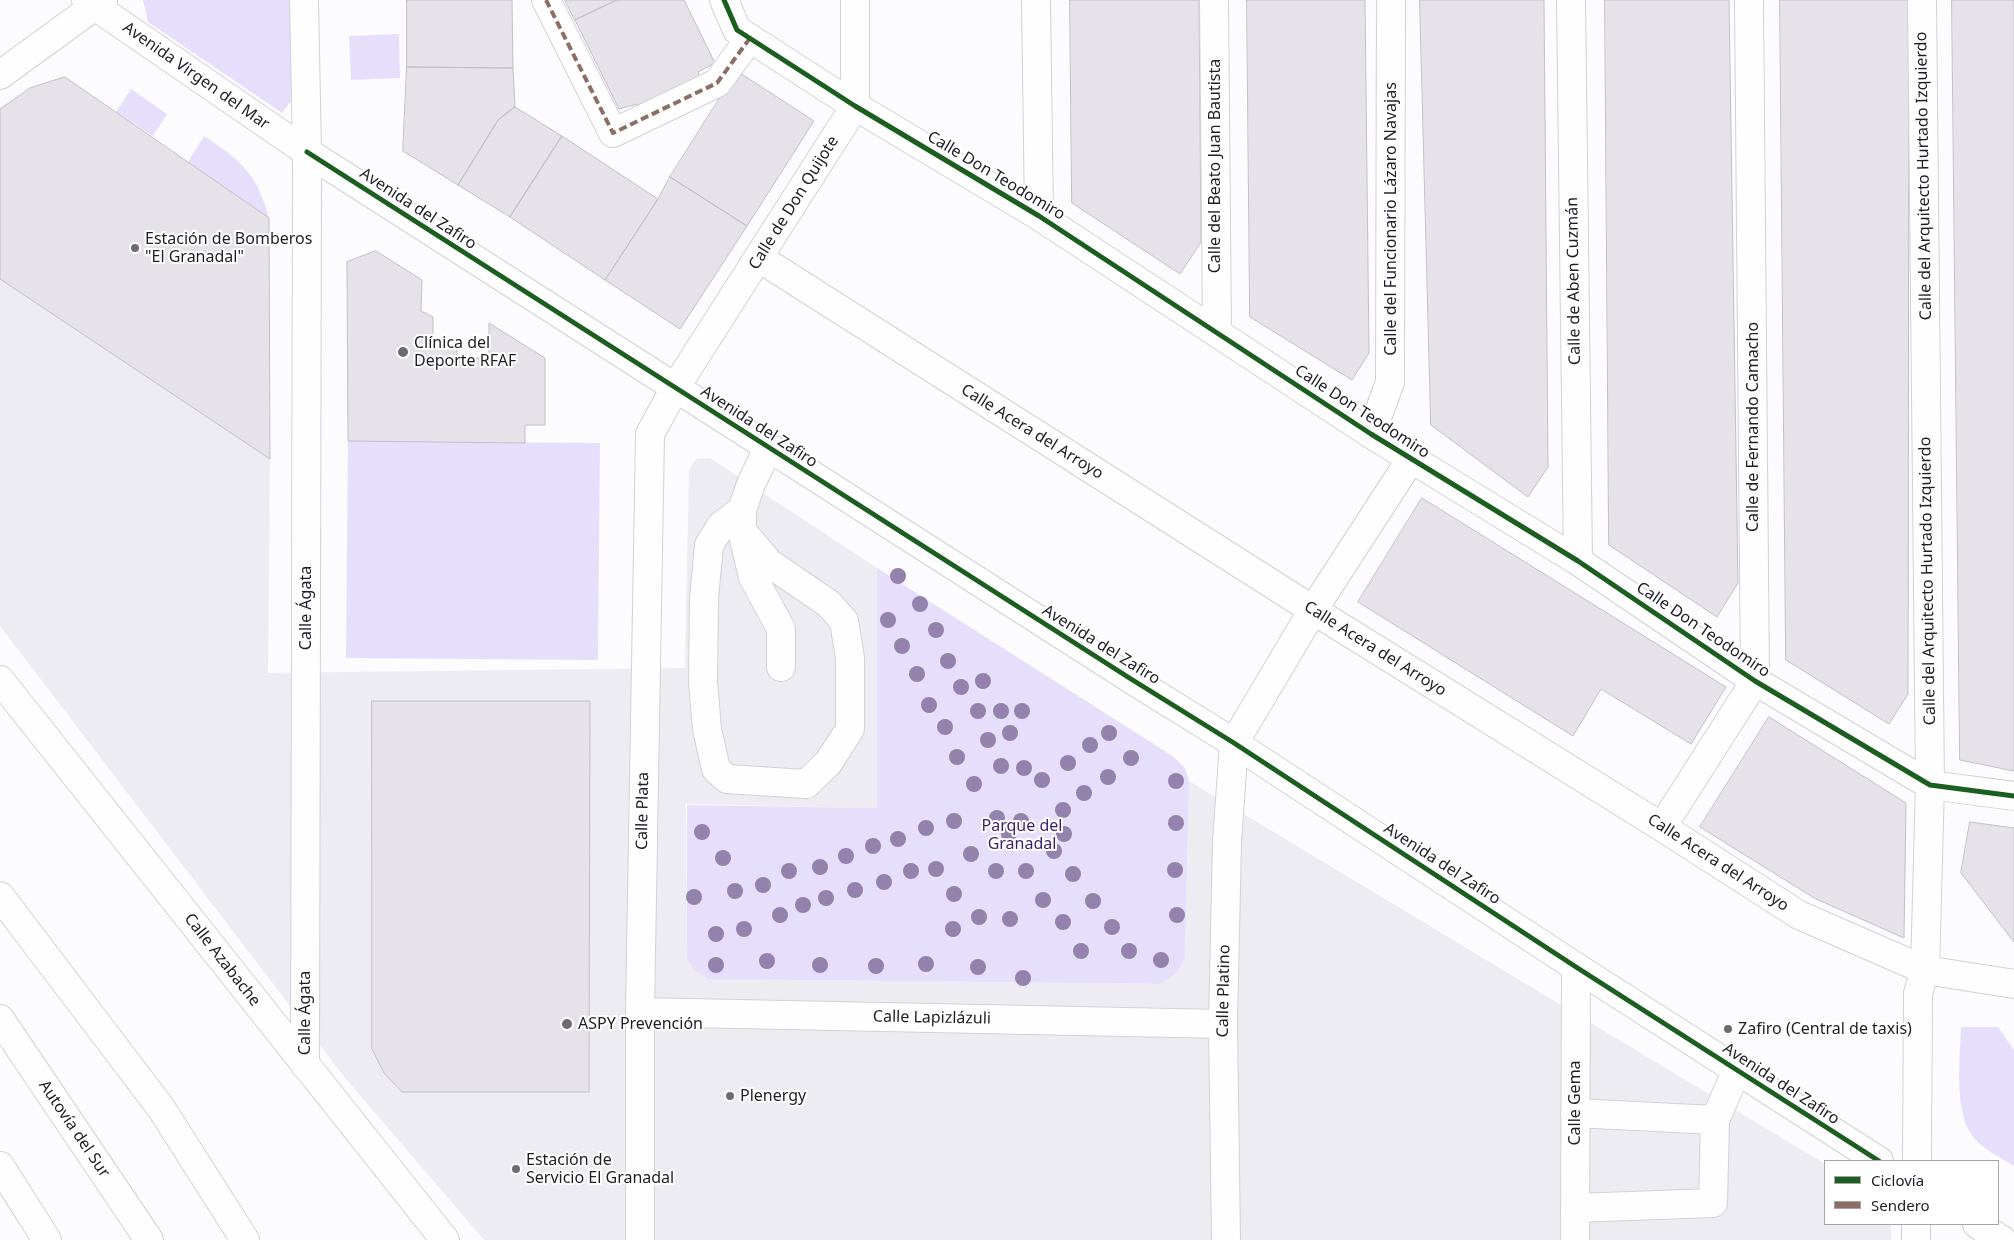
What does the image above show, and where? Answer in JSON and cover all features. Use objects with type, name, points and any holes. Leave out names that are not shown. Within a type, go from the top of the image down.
[{"type":"main road","name":"Calle Ágata","points":[[304,0],[306,152],[305,1065]]},
{"type":"main road","points":[[546,0],[613,132],[717,84],[750,38]]},
{"type":"main road","name":"Calle Don Teodomiro","points":[[724,0],[737,30],[856,106],[1039,216],[1371,434],[1578,561],[1755,682],[1930,785],[2014,796]]},
{"type":"main road","points":[[855,0],[856,106]]},
{"type":"main road","points":[[1036,0],[1039,216]]},
{"type":"main road","name":"Calle del Beato Juan Bautista","points":[[1214,0],[1216,331]]},
{"type":"main road","name":"Calle del Funcionario Lázaro Navajas","points":[[1371,434],[1390,382],[1391,0]]},
{"type":"main road","name":"Calle de Aben Cuzmán","points":[[1571,0],[1578,561]]},
{"type":"main road","name":"Calle de Fernando Camacho","points":[[1749,0],[1755,682]]},
{"type":"main road","name":"Calle del Arquitecto Hurtado Izquierdo","points":[[1917,1160],[1918,993],[1925,970],[1930,785],[1922,0]]},
{"type":"main road","name":"Avenida Virgen del Mar","points":[[95,2],[306,152]]},
{"type":"main road","points":[[0,75],[95,2]]},
{"type":"main road","name":"Calle de Don Quijote","points":[[675,388],[856,106]]},
{"type":"main road","name":"Avenida del Zafiro","points":[[306,152],[1131,680],[1234,743],[1576,967],[1878,1160]]},
{"type":"main road","name":"Calle Acera del Arroyo","points":[[759,258],[1313,610],[1662,827],[1799,915],[1925,970],[2014,984]]},
{"type":"main road","name":"Calle Plata","points":[[640,1240],[640,1012],[650,434],[675,388]]},
{"type":"main road","points":[[768,448],[751,484],[742,520],[753,577],[781,629],[781,668]]},
{"type":"main road","points":[[1234,743],[1313,610],[1411,459]]},
{"type":"main road","points":[[742,520],[770,563],[829,604],[844,621],[850,658],[850,729],[828,763],[806,784],[727,779],[716,769],[707,729],[703,682],[704,598],[709,545],[721,526],[742,520]]},
{"type":"main road","name":"Calle Azabache","points":[[0,680],[445,1240]]},
{"type":"main road","points":[[1662,827],[1755,682]]},
{"type":"main road","name":"Calle Platino","points":[[1226,1240],[1223,1024],[1227,842],[1234,743]]},
{"type":"main road","points":[[0,896],[264,1240]]},
{"type":"main road","name":"Calle Gema","points":[[1575,1240],[1576,967]]},
{"type":"main road","name":"Calle Lapizlázuli","points":[[640,1012],[1223,1024]]},
{"type":"main road","name":"Autovía del Sur","points":[[0,1019],[149,1240]]},
{"type":"main road","points":[[1575,1208],[1713,1203],[1715,1120],[1737,1070]]},
{"type":"main road","points":[[161,1108],[245,1240]]},
{"type":"main road","points":[[1575,1113],[1715,1120]]},
{"type":"main road","points":[[0,1166],[47,1240]]},
{"type":"main road","points":[[1916,1225],[1916,1240]]},
{"type":"main road","points":[[1979,1225],[2002,1240]]},
{"type":"shaded area","points":[[0,279],[270,459],[268,673],[685,668],[689,470],[696,459],[710,458],[877,568],[877,808],[686,804],[687,960],[696,972],[708,979],[1160,984],[1185,957],[1189,781],[1824,1163],[1824,1225],[1891,1225],[1891,1240],[484,1240],[345,1078],[0,626]]},
{"type":"green space","points":[[143,0],[298,0],[301,87],[282,113],[148,22]]},
{"type":"green space","points":[[399,34],[400,78],[351,80],[349,36]]},
{"type":"green space","points":[[131,89],[167,114],[153,136],[116,112]]},
{"type":"green space","points":[[204,136],[238,161],[246,170],[259,190],[269,218],[188,162]]},
{"type":"green space","points":[[348,441],[600,443],[598,660],[346,658]]},
{"type":"green space","name":"Parque del Granadal","points":[[877,568],[1174,757],[1185,768],[1189,781],[1185,958],[1176,974],[1160,984],[708,979],[696,972],[687,960],[687,805],[877,808]]},
{"type":"green space","points":[[1961,1027],[1998,1027],[2014,1050],[2014,1166],[1980,1144],[1971,1134],[1966,1123],[1962,1111],[1959,1082]]},
{"type":"building","points":[[407,0],[512,0],[513,68],[407,67]]},
{"type":"building","points":[[565,0],[617,0],[575,20]]},
{"type":"building","points":[[617,0],[684,0],[715,63],[698,72],[701,81],[642,112],[637,104],[619,109],[575,20]]},
{"type":"building","points":[[1070,0],[1199,0],[1201,242],[1180,274],[1072,203]]},
{"type":"building","points":[[1247,0],[1365,0],[1369,353],[1352,380],[1250,317]]},
{"type":"building","points":[[1420,0],[1544,0],[1548,467],[1528,497],[1431,425]]},
{"type":"building","points":[[1605,0],[1729,0],[1738,583],[1717,617],[1609,545]]},
{"type":"building","points":[[1780,0],[1909,0],[1908,694],[1889,724],[1786,660]]},
{"type":"building","points":[[1952,0],[2014,0],[2014,771],[1960,760]]},
{"type":"building","points":[[407,67],[513,68],[515,107],[498,120],[458,185],[403,151]]},
{"type":"building","points":[[737,71],[814,121],[747,226],[670,177]]},
{"type":"building","name":"Estación de Bomberos \"El Granadal\"","points":[[65,77],[269,218],[270,459],[0,279],[0,109],[30,88]]},
{"type":"building","points":[[515,107],[562,136],[510,217],[458,185],[498,120]]},
{"type":"building","points":[[562,136],[658,199],[605,280],[510,217]]},
{"type":"building","points":[[670,177],[747,226],[680,329],[605,280],[658,199]]},
{"type":"building","name":"Clínica del Deporte RFAF","points":[[376,251],[422,280],[421,311],[433,317],[433,346],[457,346],[457,358],[489,358],[489,323],[545,358],[545,425],[525,425],[525,443],[348,441],[347,262]]},
{"type":"building","points":[[1422,498],[1726,687],[1691,744],[1601,689],[1573,736],[1358,602]]},
{"type":"building","points":[[372,701],[590,701],[589,1092],[402,1092],[384,1073],[372,1049]]},
{"type":"building","points":[[1769,717],[1906,803],[1904,938],[1814,898],[1700,827]]},
{"type":"building","points":[[1970,822],[2014,828],[2014,942],[1961,873]]},
{"type":"marked path","points":[[546,0],[613,133],[717,83],[750,38]]},
{"type":"cycle path","points":[[724,0],[737,30],[855,106],[1039,216],[1371,434],[1578,561],[1755,681],[1930,785],[2014,796]]},
{"type":"cycle path","points":[[307,152],[1234,743],[1576,967],[1877,1160]]},
{"type":"place","name":"Estación de Bomberos \"El Granadal\"","points":[[135,248]]},
{"type":"place","name":"Clínica del Deporte RFAF","points":[[403,352]]},
{"type":"place","name":"ASPY Prevención","points":[[567,1024]]},
{"type":"place","name":"Zafiro (Central de taxis)","points":[[1728,1029]]},
{"type":"place","name":"Plenergy","points":[[730,1096]]},
{"type":"place","name":"Estación de Servicio El Granadal","points":[[516,1169]]}]
